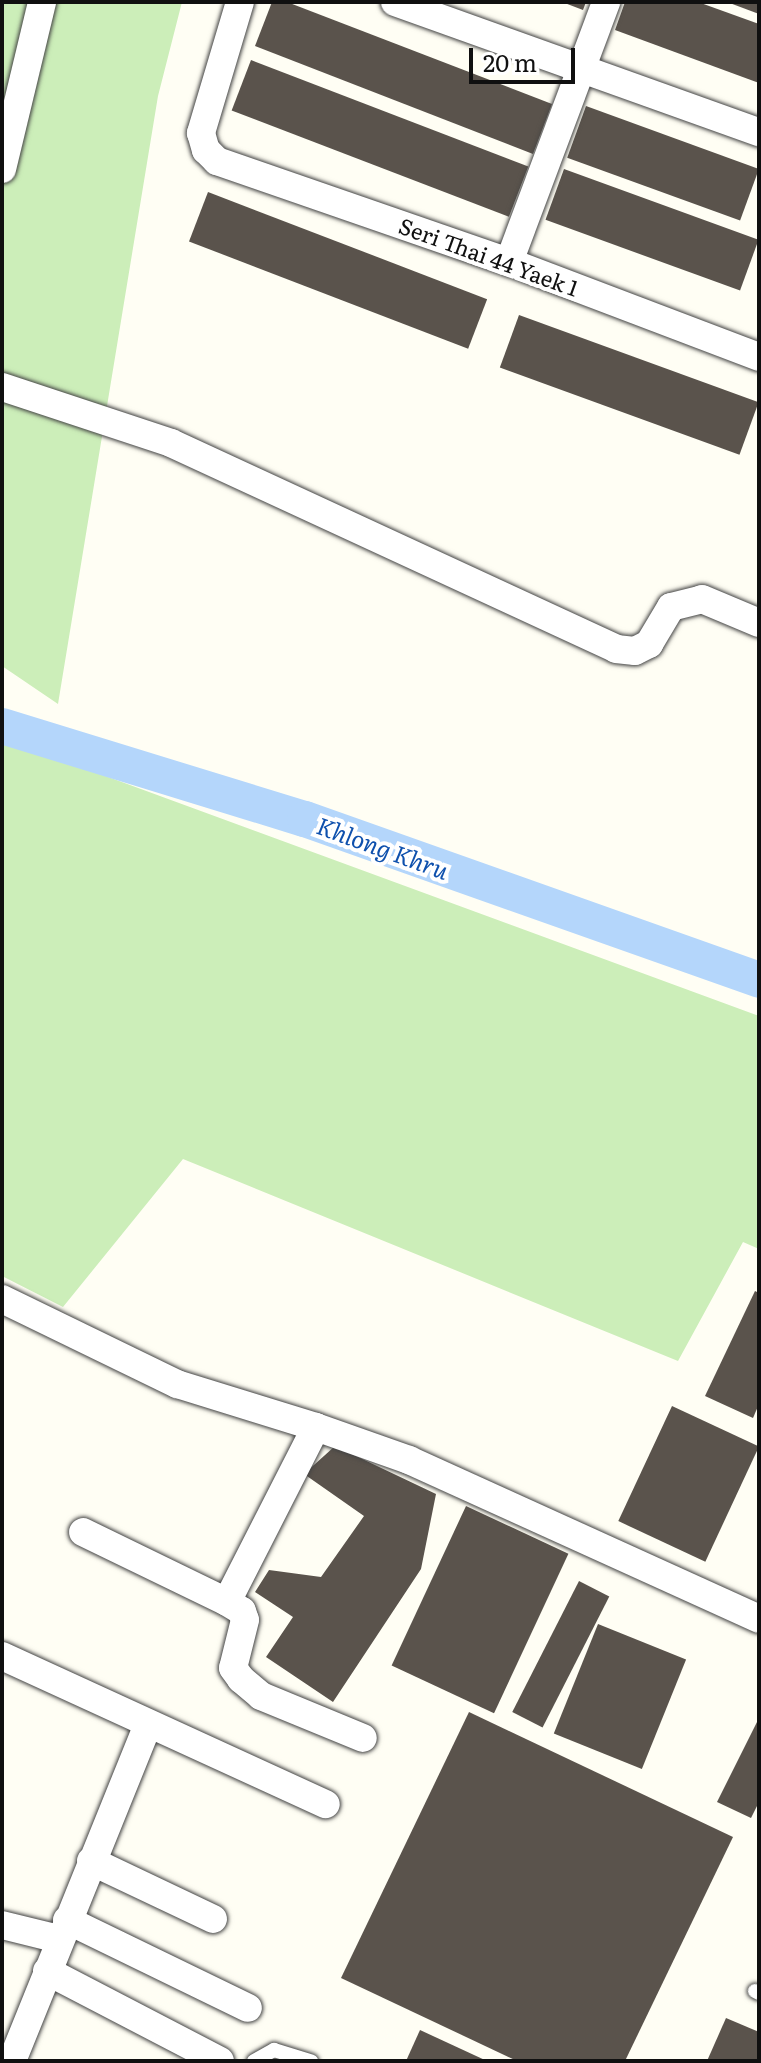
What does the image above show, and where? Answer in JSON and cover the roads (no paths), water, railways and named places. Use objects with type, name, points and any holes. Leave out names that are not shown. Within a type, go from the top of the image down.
[{"type":"street","points":[[2,169],[42,2]]},
{"type":"street","name":"Seri Thai 44 Yaek 1","points":[[240,2],[201,133],[206,150],[217,161],[509,262],[759,357]]},
{"type":"street","points":[[395,2],[759,132]]},
{"type":"street","points":[[509,262],[584,69],[606,2]]},
{"type":"street","points":[[2,387],[171,443],[616,649],[635,651],[649,644],[671,607],[702,599],[759,623]]},
{"type":"street","points":[[2,1299],[177,1384],[316,1427],[409,1460],[759,1619]]},
{"type":"street","points":[[227,1602],[316,1427]]},
{"type":"street","points":[[83,1532],[242,1611],[245,1620],[233,1668],[241,1679],[261,1696],[363,1738]]},
{"type":"street","points":[[2,1656],[326,1804]]},
{"type":"street","points":[[12,2061],[148,1724]]},
{"type":"street","points":[[91,1861],[213,1919]]},
{"type":"street","points":[[2,1925],[63,1930],[248,2008]]},
{"type":"street","points":[[47,1971],[220,2061]]},
{"type":"lane","points":[[254,2061],[274,2050],[311,2061]]},
{"type":"waterway","name":"Khlong Khru","points":[[2,726],[305,819],[759,980]]}]
